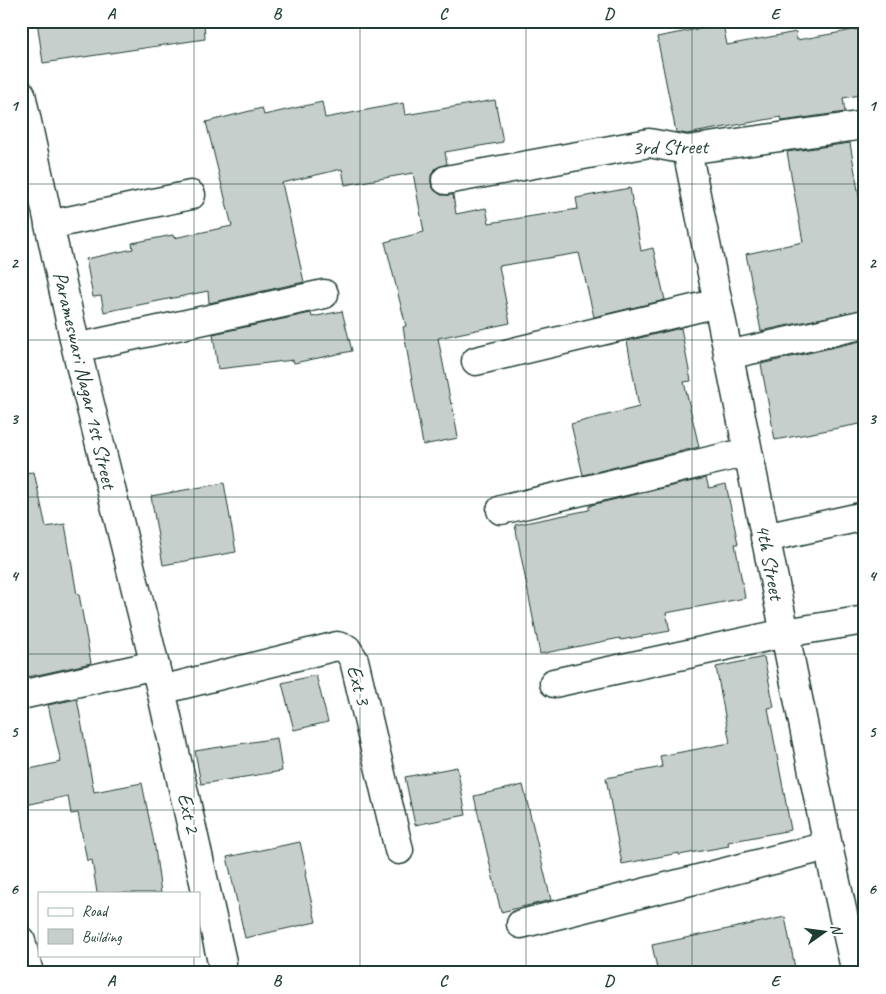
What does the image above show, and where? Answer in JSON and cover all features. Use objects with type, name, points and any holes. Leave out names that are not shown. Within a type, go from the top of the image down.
[{"type":"street","name":"Parameswari Nagar 1st Street","points":[[21,94],[76,348],[158,677]]},
{"type":"street","name":"3rd Street","points":[[446,180],[649,143],[687,150],[865,125]]},
{"type":"street","name":"4th Street","points":[[687,150],[784,633],[856,973]]},
{"type":"street","points":[[49,225],[191,195]]},
{"type":"street","points":[[76,348],[324,294]]},
{"type":"street","points":[[476,361],[718,302]]},
{"type":"street","points":[[728,355],[865,324]]},
{"type":"street","points":[[501,510],[748,452]]},
{"type":"street","points":[[766,538],[865,516]]},
{"type":"street","points":[[554,683],[784,633],[865,620]]},
{"type":"street","name":"Ext 3","points":[[158,677],[337,646],[348,649],[354,660],[399,850]]},
{"type":"street","points":[[21,695],[158,677]]},
{"type":"street","name":"Ext 2","points":[[158,677],[222,962]]},
{"type":"street","points":[[521,924],[828,846]]},
{"type":"street","points":[[21,941],[29,973]]},
{"type":"building","points":[[37,21],[204,21],[205,39],[43,63]]},
{"type":"building","points":[[723,24],[727,45],[796,32],[797,40],[865,28],[865,94],[843,98],[845,112],[782,121],[781,117],[687,134],[676,132],[657,37]]},
{"type":"building","points":[[495,100],[503,142],[445,152],[447,164],[436,168],[431,175],[431,183],[434,190],[441,195],[453,195],[456,214],[486,208],[489,223],[578,209],[576,198],[630,188],[641,251],[653,248],[665,300],[594,317],[579,253],[499,266],[510,323],[438,338],[458,438],[423,445],[403,327],[406,326],[385,242],[424,232],[413,173],[345,185],[342,169],[282,183],[304,282],[209,303],[208,291],[104,312],[101,296],[93,297],[86,259],[133,249],[132,243],[173,235],[174,238],[232,226],[206,122],[262,108],[264,115],[322,102],[325,118],[403,103],[405,115]]},
{"type":"building","points":[[850,143],[865,232],[865,309],[761,331],[746,254],[803,242],[787,152]]},
{"type":"building","points":[[342,311],[352,351],[294,363],[293,360],[218,369],[213,334],[311,313],[312,317]]},
{"type":"building","points":[[681,328],[691,381],[684,382],[699,447],[583,475],[571,424],[639,407],[627,341]]},
{"type":"building","points":[[865,340],[865,423],[775,440],[761,364]]},
{"type":"building","points":[[34,472],[46,527],[65,524],[91,663],[21,678],[21,473]]},
{"type":"building","points":[[706,478],[709,488],[726,484],[738,544],[735,544],[745,598],[666,613],[670,631],[621,640],[620,638],[540,654],[515,525],[589,510],[591,505]]},
{"type":"building","points":[[224,483],[236,552],[163,565],[151,496]]},
{"type":"building","points":[[764,657],[774,707],[768,708],[791,830],[728,842],[729,846],[622,864],[606,778],[662,767],[660,756],[730,743],[716,667]]},
{"type":"building","points":[[316,675],[328,722],[294,730],[282,683]]},
{"type":"building","points":[[77,699],[94,792],[142,783],[155,848],[161,892],[97,892],[92,860],[87,861],[78,813],[71,814],[68,796],[21,806],[21,771],[61,762],[48,705]]},
{"type":"building","points":[[277,738],[282,771],[201,784],[195,751]]},
{"type":"building","points":[[457,767],[466,815],[415,825],[405,777]]},
{"type":"building","points":[[523,785],[551,900],[501,912],[474,796]]},
{"type":"building","points":[[300,842],[316,922],[245,938],[227,857]]},
{"type":"building","points":[[785,917],[796,973],[658,973],[652,945]]}]
